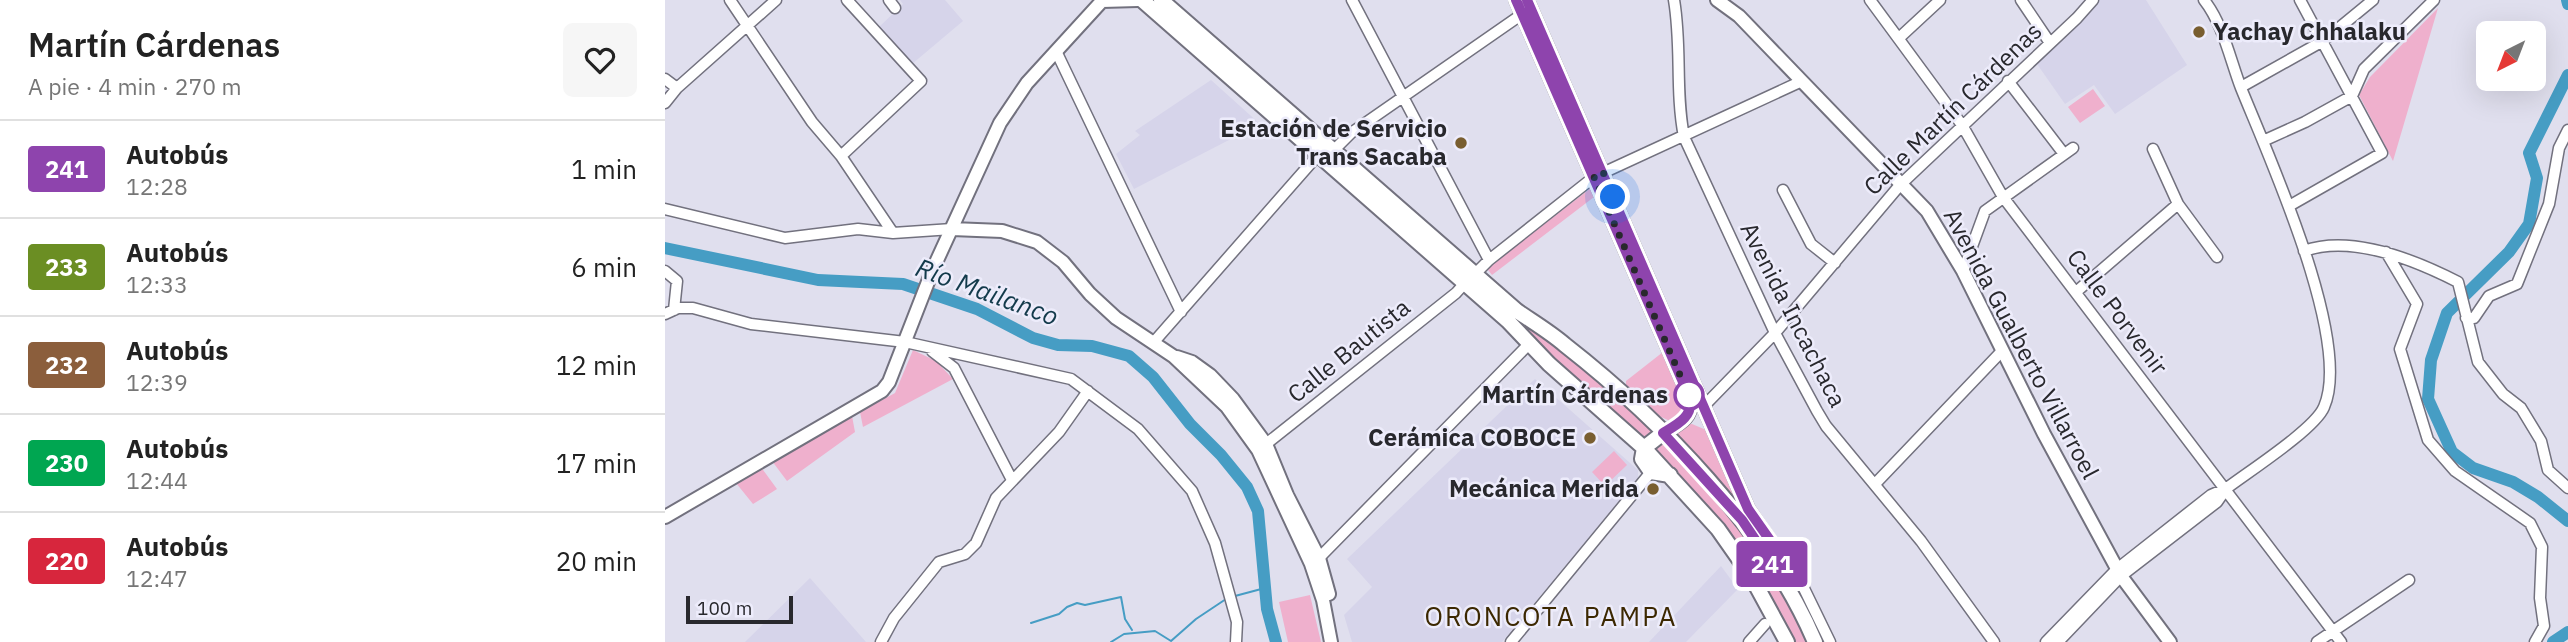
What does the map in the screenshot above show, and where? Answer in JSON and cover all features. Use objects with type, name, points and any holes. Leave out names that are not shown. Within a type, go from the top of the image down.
[{"type":"highway","points":[[1140,0],[1318,155],[1470,278],[1565,344],[1663,433],[1742,520],[1781,578],[1815,642]]},
{"type":"highway","points":[[1161,0],[1333,151],[1470,278],[1529,344],[1671,475],[1732,547],[1787,642]]},
{"type":"highway","points":[[1663,433],[1644,448],[1642,459],[1651,472],[1671,475]]},
{"type":"highway","points":[[1751,576],[1765,583],[1781,578]]},
{"type":"main road","points":[[665,517],[883,391],[889,382],[933,269],[1000,123],[1027,83],[1102,1],[1140,0]]},
{"type":"main road","points":[[1516,0],[1527,7],[1690,398],[1690,411],[1682,421],[1663,433]]},
{"type":"main road","name":"Avenida Gualberto Villarroel","points":[[1717,0],[1739,16],[1927,211],[1963,271],[2119,573],[2170,642]]},
{"type":"main road","points":[[1598,174],[1748,509],[1786,563],[1781,578]]},
{"type":"main road","points":[[952,229],[1002,230],[1037,242],[1063,262],[1090,294],[1116,318],[1174,356],[1192,362],[1210,375],[1233,399],[1262,447],[1319,558],[1340,642]]},
{"type":"main road","points":[[1682,421],[1700,422],[1714,428]]},
{"type":"main road","points":[[1262,447],[1311,564],[1323,600],[1331,642]]},
{"type":"street","points":[[730,0],[812,122],[841,156],[893,233]]},
{"type":"street","points":[[665,103],[677,88],[776,0]]},
{"type":"street","points":[[841,156],[921,81],[846,0]]},
{"type":"street","points":[[1352,0],[1489,260]]},
{"type":"street","name":"Avenida Incachaca","points":[[1674,0],[1679,32],[1678,107],[1684,137],[1775,333],[1826,426],[1921,541],[1991,641]]},
{"type":"street","name":"Calle Porvenir","points":[[1870,0],[1962,125],[2003,197],[2227,488],[2341,642]]},
{"type":"street","points":[[1899,38],[1940,0]]},
{"type":"street","points":[[2021,0],[2050,43]]},
{"type":"street","name":"Calle Martín Cárdenas","points":[[1704,406],[1775,333],[1900,184],[2077,18],[2092,0]]},
{"type":"street","points":[[2046,642],[2119,573],[2217,502],[2227,488],[2308,426],[2324,410],[2331,387],[2331,355],[2304,251],[2213,11],[2204,0]]},
{"type":"street","points":[[2289,206],[2382,153],[2300,0]]},
{"type":"street","points":[[2241,88],[2323,41],[2372,0]]},
{"type":"street","points":[[2263,141],[2352,96],[2364,69],[2434,0]]},
{"type":"street","points":[[1333,151],[1351,133],[1403,99],[1527,7]]},
{"type":"street","points":[[1056,51],[1181,312]]},
{"type":"street","points":[[665,79],[677,88]]},
{"type":"street","name":"Calle Bautista","points":[[1262,447],[1456,293],[1489,260],[1598,174],[1802,81]]},
{"type":"street","points":[[1963,271],[1985,211],[2068,151],[2008,81]]},
{"type":"street","points":[[2466,318],[2474,318],[2489,296],[2517,284],[2549,204],[2559,148],[2568,130]]},
{"type":"street","points":[[2153,149],[2178,204],[2217,257]]},
{"type":"street","points":[[1153,342],[1318,155]]},
{"type":"street","points":[[1783,190],[1811,244],[1835,263]]},
{"type":"street","points":[[2076,292],[2178,204]]},
{"type":"street","points":[[665,209],[785,238],[858,229],[893,233],[952,229]]},
{"type":"street","points":[[2304,251],[2322,244],[2386,252],[2421,263],[2458,282],[2479,362],[2503,394],[2521,408],[2541,441],[2548,470],[2568,488]]},
{"type":"street","points":[[2386,252],[2417,304],[2400,349],[2428,440],[2455,471],[2530,523],[2542,547],[2540,598],[2545,626],[2535,642]]},
{"type":"street","points":[[665,271],[677,281],[670,312],[693,308],[751,324],[905,342],[1071,379],[1138,429],[1192,491],[1215,543],[1237,622],[1236,642]]},
{"type":"street","points":[[1319,558],[1529,344]]},
{"type":"street","points":[[927,348],[954,368],[1012,480]]},
{"type":"street","points":[[1875,484],[2002,351]]},
{"type":"street","points":[[881,642],[894,618],[939,562],[965,554],[976,543],[996,498],[1059,432],[1088,391]]},
{"type":"street","points":[[1511,642],[1651,472]]},
{"type":"street","points":[[1781,578],[1796,572],[1830,642]]},
{"type":"street","points":[[2058,642],[2119,573]]},
{"type":"street","points":[[2317,642],[2409,580]]},
{"type":"street","points":[[1749,642],[1765,624]]},
{"type":"shaded area","points":[[900,0],[945,0],[963,21],[912,64],[878,28],[903,4]]},
{"type":"shaded area","points":[[2100,0],[2146,0],[2187,65],[2115,114],[2094,85],[2065,104],[2037,64]]},
{"type":"shaded area","points":[[2438,8],[2393,161],[2359,95],[2370,77]]},
{"type":"shaded area","points":[[1211,80],[1260,124],[1134,189],[1116,154],[1140,135],[1135,131]]},
{"type":"shaded area","points":[[2093,89],[2105,106],[2080,123],[2068,107]]},
{"type":"shaded area","points":[[1591,188],[1594,197],[1492,275],[1488,270],[1492,264]]},
{"type":"shaded area","points":[[1513,314],[1563,349],[1657,431],[1644,441],[1556,365],[1511,317]]},
{"type":"shaded area","points":[[913,350],[936,361],[953,379],[863,427],[860,412],[895,393]]},
{"type":"shaded area","points":[[1663,352],[1685,402],[1681,413],[1670,421],[1659,416],[1626,387],[1626,381]]},
{"type":"shaded area","name":"Cerámica COBOCE","points":[[1535,379],[1638,470],[1638,478],[1502,642],[1352,642],[1344,615],[1372,587],[1347,559]]},
{"type":"shaded area","points":[[852,416],[855,432],[787,481],[772,461]]},
{"type":"shaded area","points":[[1692,424],[1711,432],[1750,523],[1671,433]]},
{"type":"shaded area","points":[[1659,442],[1715,494],[1775,576],[1770,580],[1759,576],[1735,541],[1649,447]]},
{"type":"shaded area","points":[[1614,451],[1627,465],[1605,486],[1592,472]]},
{"type":"shaded area","points":[[761,467],[777,489],[753,504],[736,483]]},
{"type":"shaded area","points":[[1721,566],[1738,589],[1686,642],[1649,642]]},
{"type":"shaded area","points":[[810,578],[866,642],[745,642]]},
{"type":"shaded area","points":[[1780,584],[1810,642],[1795,642],[1762,587]]},
{"type":"shaded area","points":[[1310,595],[1321,642],[1288,642],[1279,602]]},
{"type":"waterway","points":[[2567,0],[2568,4]]},
{"type":"waterway","points":[[2568,75],[2529,153],[2537,178],[2529,224],[2509,252],[2447,313],[2431,360],[2428,399],[2452,452],[2473,468],[2513,482],[2538,497],[2568,521]]},
{"type":"waterway","name":"Río Mailanco","points":[[665,248],[818,280],[903,284],[977,309],[1033,338],[1058,345],[1092,346],[1129,356],[1153,377],[1190,424],[1221,455],[1247,487],[1258,511],[1267,609],[1276,642]]},
{"type":"waterway","points":[[1235,596],[1265,588]]},
{"type":"waterway","points":[[1031,623],[1059,614],[1077,603],[1085,605],[1121,597],[1125,619],[1132,630]]},
{"type":"waterway","points":[[1111,642],[1124,634],[1155,631],[1171,641],[1196,619],[1226,599]]},
{"type":"waterway","points":[[2553,642],[2568,632]]},
{"type":"bus line","name":"241","points":[[1516,0],[1690,398],[1690,411],[1687,416],[1663,433],[1742,520],[1781,578],[1786,563],[1748,509],[1527,0]]},
{"type":"place","name":"Yachay Chhalaku","points":[[2199,32]]},
{"type":"place","name":"Estación de Servicio Trans Sacaba","points":[[1461,143]]},
{"type":"place","name":"Martín Cárdenas","points":[[1689,395]]},
{"type":"place","name":"Cerámica COBOCE","points":[[1590,438]]},
{"type":"place","name":"Mecánica Merida","points":[[1653,489]]},
{"type":"district","name":"ORONCOTA PAMPA","points":[[1551,617]]},
{"type":"route","points":[[1613,197],[1603,172],[1594,177],[1690,398],[1689,395]]}]
